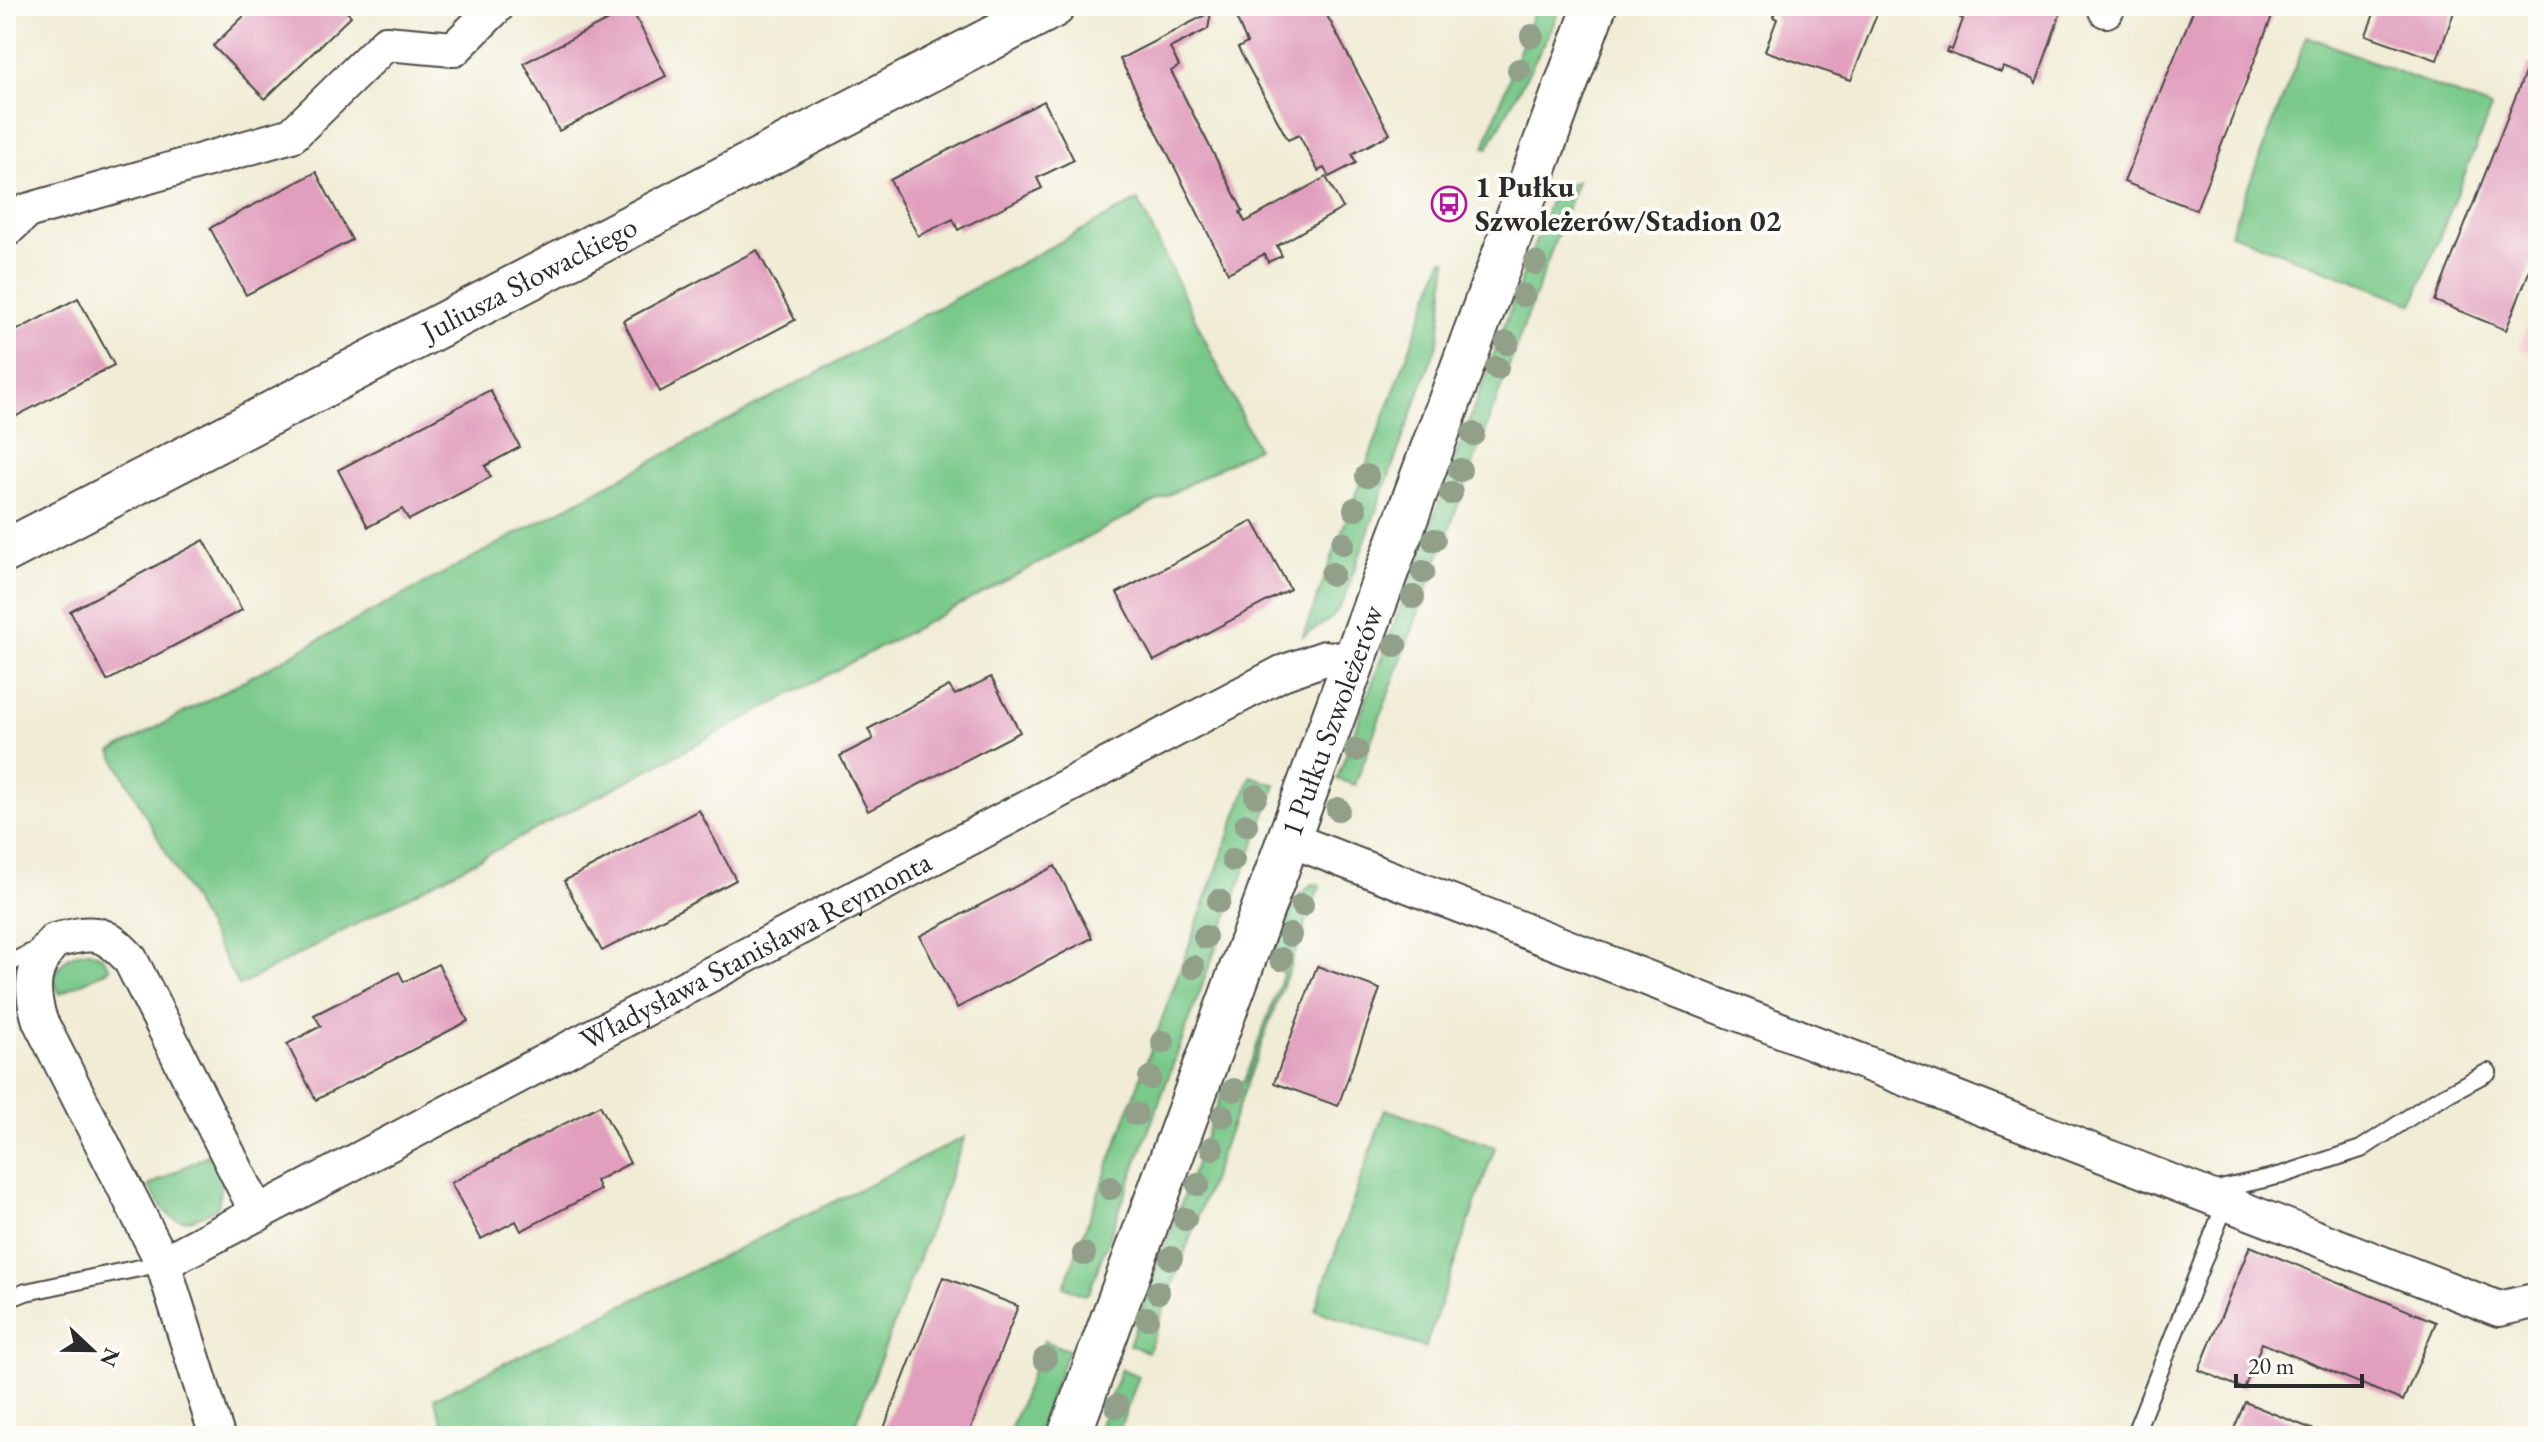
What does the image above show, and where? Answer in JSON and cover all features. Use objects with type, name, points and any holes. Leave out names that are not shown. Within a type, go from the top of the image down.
[{"type":"street","points":[[6,230],[27,211],[292,135],[386,43],[454,49],[497,6]]},
{"type":"street","name":"Juliusza Słowackiego","points":[[6,551],[1054,6]]},
{"type":"street","name":"1 Pułku Szwoleżerów","points":[[1069,1436],[1595,6]]},
{"type":"street","name":"Władysława Stanisława Reymonta","points":[[163,1263],[1282,673],[1325,658],[1354,662]]},
{"type":"street","points":[[1289,839],[2499,1309],[2538,1300]]},
{"type":"street","points":[[217,1436],[163,1263],[40,1021],[31,993],[35,970],[54,941],[86,933],[110,937],[130,959],[258,1214]]},
{"type":"lane","points":[[6,965],[54,941]]},
{"type":"lane","points":[[2134,1436],[2214,1198],[2361,1149],[2434,1101],[2488,1072]]},
{"type":"lane","points":[[6,1300],[26,1292],[163,1263]]},
{"type":"shaded area","points":[[2538,295],[2538,354],[2519,348]]},
{"type":"green space","points":[[1536,6],[1560,6],[1551,30],[1488,148],[1484,147]]},
{"type":"green space","points":[[2307,36],[2491,108],[2413,304],[2230,233]]},
{"type":"green space","points":[[1577,181],[1355,785],[1337,779],[1554,191]]},
{"type":"green space","points":[[1138,200],[1257,448],[239,986],[111,752]]},
{"type":"green space","points":[[1443,259],[1447,260],[1439,339],[1343,601],[1332,618],[1303,636]]},
{"type":"green space","points":[[1251,776],[1276,785],[1089,1292],[1084,1295],[1064,1287]]},
{"type":"green space","points":[[1312,884],[1320,885],[1148,1352],[1129,1345],[1223,1090],[1230,1084],[1244,1081],[1283,975],[1273,955],[1284,926],[1292,907]]},
{"type":"green space","points":[[89,951],[103,957],[110,969],[60,994],[54,981],[62,964],[71,956]]},
{"type":"green space","points":[[1385,1109],[1495,1147],[1425,1348],[1315,1310]]},
{"type":"green space","points":[[965,1137],[851,1436],[447,1436],[434,1398]]},
{"type":"green space","points":[[209,1154],[222,1180],[218,1207],[194,1219],[177,1219],[163,1209],[149,1186]]},
{"type":"green space","points":[[1044,1341],[1068,1350],[1036,1436],[1008,1436]]},
{"type":"green space","points":[[1121,1369],[1139,1376],[1117,1436],[1096,1436]]},
{"type":"building","points":[[254,6],[341,6],[351,16],[265,99],[213,46]]},
{"type":"building","points":[[1231,6],[1322,6],[1390,134],[1352,154],[1356,163],[1329,177],[1324,168],[1318,171],[1299,135],[1288,140],[1238,48],[1247,43]]},
{"type":"building","points":[[1778,6],[1880,6],[1851,80],[1765,51],[1777,19],[1773,17]]},
{"type":"building","points":[[1963,6],[2063,6],[2036,83],[2033,78],[2003,67],[2001,72],[1946,52],[1948,48],[1952,50],[1963,19],[1959,17]]},
{"type":"building","points":[[2195,6],[2276,6],[2196,210],[2124,182]]},
{"type":"building","points":[[2377,6],[2456,6],[2437,60],[2366,35]]},
{"type":"building","points":[[631,8],[666,76],[559,131],[524,63]]},
{"type":"building","points":[[1211,12],[1208,29],[1170,48],[1179,66],[1171,71],[1243,211],[1240,212],[1245,222],[1326,177],[1343,208],[1277,246],[1282,256],[1268,262],[1264,254],[1228,273],[1120,59]]},
{"type":"building","points":[[2528,65],[2538,69],[2538,249],[2506,330],[2435,301]]},
{"type":"building","points":[[1044,101],[1074,160],[1037,178],[1042,188],[958,230],[953,219],[918,236],[890,180]]},
{"type":"building","points":[[316,172],[352,240],[246,295],[210,228]]},
{"type":"building","points":[[757,250],[795,320],[660,392],[623,321]]},
{"type":"building","points":[[78,298],[114,365],[9,420],[6,336]]},
{"type":"building","points":[[490,390],[520,447],[485,466],[491,477],[409,520],[402,509],[368,527],[338,470]]},
{"type":"building","points":[[1253,521],[1290,589],[1154,661],[1117,593]]},
{"type":"building","points":[[204,540],[242,610],[107,681],[70,611]]},
{"type":"building","points":[[991,677],[1020,732],[868,811],[840,756],[873,739],[868,729],[949,686],[955,695]]},
{"type":"building","points":[[699,810],[736,880],[602,951],[564,881]]},
{"type":"building","points":[[1055,866],[1092,938],[957,1008],[920,936]]},
{"type":"building","points":[[438,964],[468,1021],[316,1100],[287,1044],[321,1026],[314,1015],[399,972],[404,982]]},
{"type":"building","points":[[1317,966],[1380,989],[1338,1106],[1274,1083]]},
{"type":"building","points":[[600,1105],[630,1163],[596,1181],[600,1190],[521,1231],[516,1221],[481,1239],[451,1183]]},
{"type":"building","points":[[2250,1246],[2436,1322],[2403,1401],[2262,1343],[2244,1389],[2199,1370]]},
{"type":"building","points":[[943,1277],[1018,1306],[968,1436],[881,1436]]},
{"type":"building","points":[[2245,1402],[2329,1436],[2231,1436]]},
{"type":"place","name":"1 Pułku Szwoleżerów/Stadion 02","points":[[1449,204]]}]
